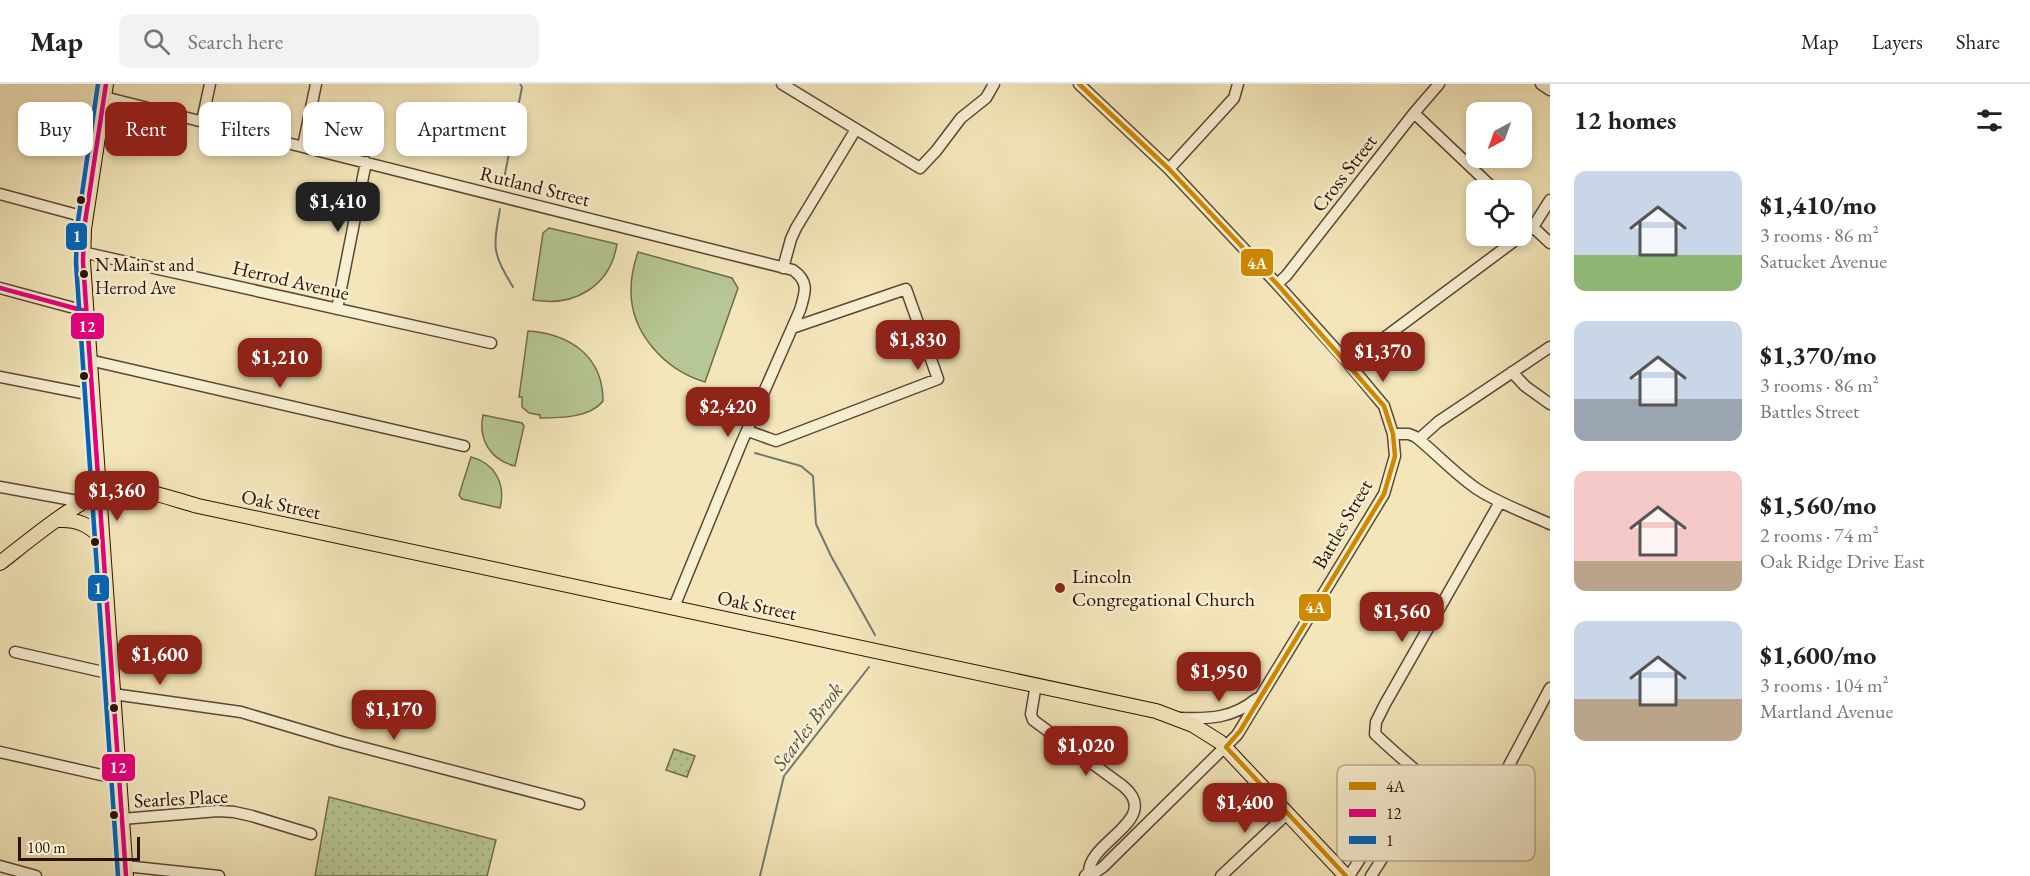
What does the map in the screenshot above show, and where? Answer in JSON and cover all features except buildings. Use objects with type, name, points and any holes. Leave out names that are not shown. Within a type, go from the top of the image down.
[{"type":"main road","points":[[105,91],[85,217],[82,252],[125,871]]},
{"type":"main road","name":"Oak Street","points":[[99,493],[119,489],[139,490],[209,508],[1035,684],[1178,718],[1207,733],[1226,747],[1348,876]]},
{"type":"main road","points":[[0,563],[83,502],[99,493]]},
{"type":"main road","points":[[59,520],[80,522],[93,529],[102,538]]},
{"type":"street","points":[[206,102],[210,84]]},
{"type":"street","points":[[312,102],[316,84]]},
{"type":"street","points":[[782,84],[920,168],[961,118],[986,98],[994,84]]},
{"type":"street","name":"Battles Street","points":[[1079,84],[1169,170],[1349,364],[1384,406],[1393,434],[1395,456],[1384,494],[1237,735],[1096,872],[1087,874]]},
{"type":"street","points":[[1169,170],[1234,98],[1238,84]]},
{"type":"street","name":"Cross Street","points":[[1277,284],[1286,276],[1439,84]]},
{"type":"street","points":[[1541,84],[1550,90]]},
{"type":"street","name":"Rutland Street","points":[[105,91],[199,120]]},
{"type":"street","points":[[1414,113],[1484,180]]},
{"type":"street","points":[[674,607],[802,302],[804,284],[801,276],[793,270],[783,268],[791,239],[856,129]]},
{"type":"street","name":"Rutland Street","points":[[291,143],[303,146]]},
{"type":"street","name":"Rutland Street","points":[[342,156],[783,268]]},
{"type":"street","points":[[337,309],[366,162]]},
{"type":"street","points":[[0,194],[85,217]]},
{"type":"street","points":[[1349,364],[1533,227],[1550,200]]},
{"type":"street","points":[[1533,227],[1550,243]]},
{"type":"street","name":"Herrod Avenue","points":[[82,252],[491,343]]},
{"type":"street","points":[[0,288],[86,311]]},
{"type":"street","points":[[748,431],[776,441],[938,379],[906,289],[792,328]]},
{"type":"street","points":[[1419,439],[1438,422],[1550,347]]},
{"type":"street","points":[[89,360],[464,446]]},
{"type":"street","points":[[1512,372],[1525,386],[1550,404]]},
{"type":"street","points":[[0,377],[92,395]]},
{"type":"street","points":[[1393,434],[1409,434],[1419,439],[1455,472],[1478,489],[1500,502],[1550,524]]},
{"type":"street","points":[[0,487],[83,502]]},
{"type":"street","points":[[1410,765],[1375,734],[1376,722],[1500,502]]},
{"type":"street","points":[[15,652],[112,674]]},
{"type":"street","points":[[1035,684],[1031,714],[1033,720],[1127,790],[1135,801],[1131,818],[1095,856],[1089,864],[1087,874]]},
{"type":"street","points":[[1509,765],[1550,688]]},
{"type":"street","name":"Battles Street","points":[[1178,718],[1225,717],[1244,708],[1263,692]]},
{"type":"street","points":[[113,694],[241,712],[342,742],[579,804]]},
{"type":"street","points":[[0,752],[119,779]]},
{"type":"street","name":"Searles Place","points":[[122,819],[218,811],[234,812],[311,834]]},
{"type":"street","points":[[1221,876],[1287,813]]},
{"type":"street","points":[[1348,876],[1358,861]]},
{"type":"street","points":[[1371,876],[1381,861]]},
{"type":"street","points":[[0,866],[36,876]]},
{"type":"street","points":[[125,871],[219,876]]},
{"type":"green space","points":[[549,228],[617,244],[607,272],[588,291],[576,297],[548,301],[533,300],[543,233]]},
{"type":"green space","points":[[638,252],[732,278],[738,288],[705,382],[676,369],[653,348],[643,335],[632,305],[631,289]]},
{"type":"green space","points":[[528,331],[557,337],[581,350],[590,360],[602,385],[603,401],[597,407],[574,416],[540,418],[540,415],[529,413],[522,407],[522,397],[519,397]]},
{"type":"green space","points":[[483,415],[522,423],[524,426],[515,466],[499,459],[488,447],[482,432]]},
{"type":"green space","points":[[471,457],[486,464],[497,476],[501,491],[500,508],[462,499],[459,495]]},
{"type":"green space","points":[[674,749],[695,756],[687,777],[666,770]]},
{"type":"green space","points":[[329,797],[496,840],[487,876],[315,876]]},
{"type":"waterway","name":"Searles Brook","points":[[503,184],[522,87],[520,84]]},
{"type":"waterway","name":"Searles Brook","points":[[500,209],[496,250],[501,266],[513,287]]},
{"type":"waterway","name":"Searles Brook","points":[[755,453],[801,466],[813,476],[816,524],[875,635]]},
{"type":"waterway","name":"Searles Brook","points":[[760,876],[784,776],[869,667]]},
{"type":"transit line","name":"1","points":[[98,84],[77,228],[76,263],[118,876]]},
{"type":"transit line","name":"12","points":[[106,84],[84,229],[83,262],[126,876]]},
{"type":"transit line","name":"4A","points":[[1079,84],[1169,169],[1277,284],[1384,406],[1393,434],[1395,456],[1384,494],[1240,731],[1226,747],[1346,876]]},
{"type":"transit line","name":"12","points":[[0,288],[85,311]]},
{"type":"place","name":"N Main st and Herrod Ave","points":[[84,274]]},
{"type":"place","name":"Lincoln Congregational Church","points":[[1060,588]]}]
